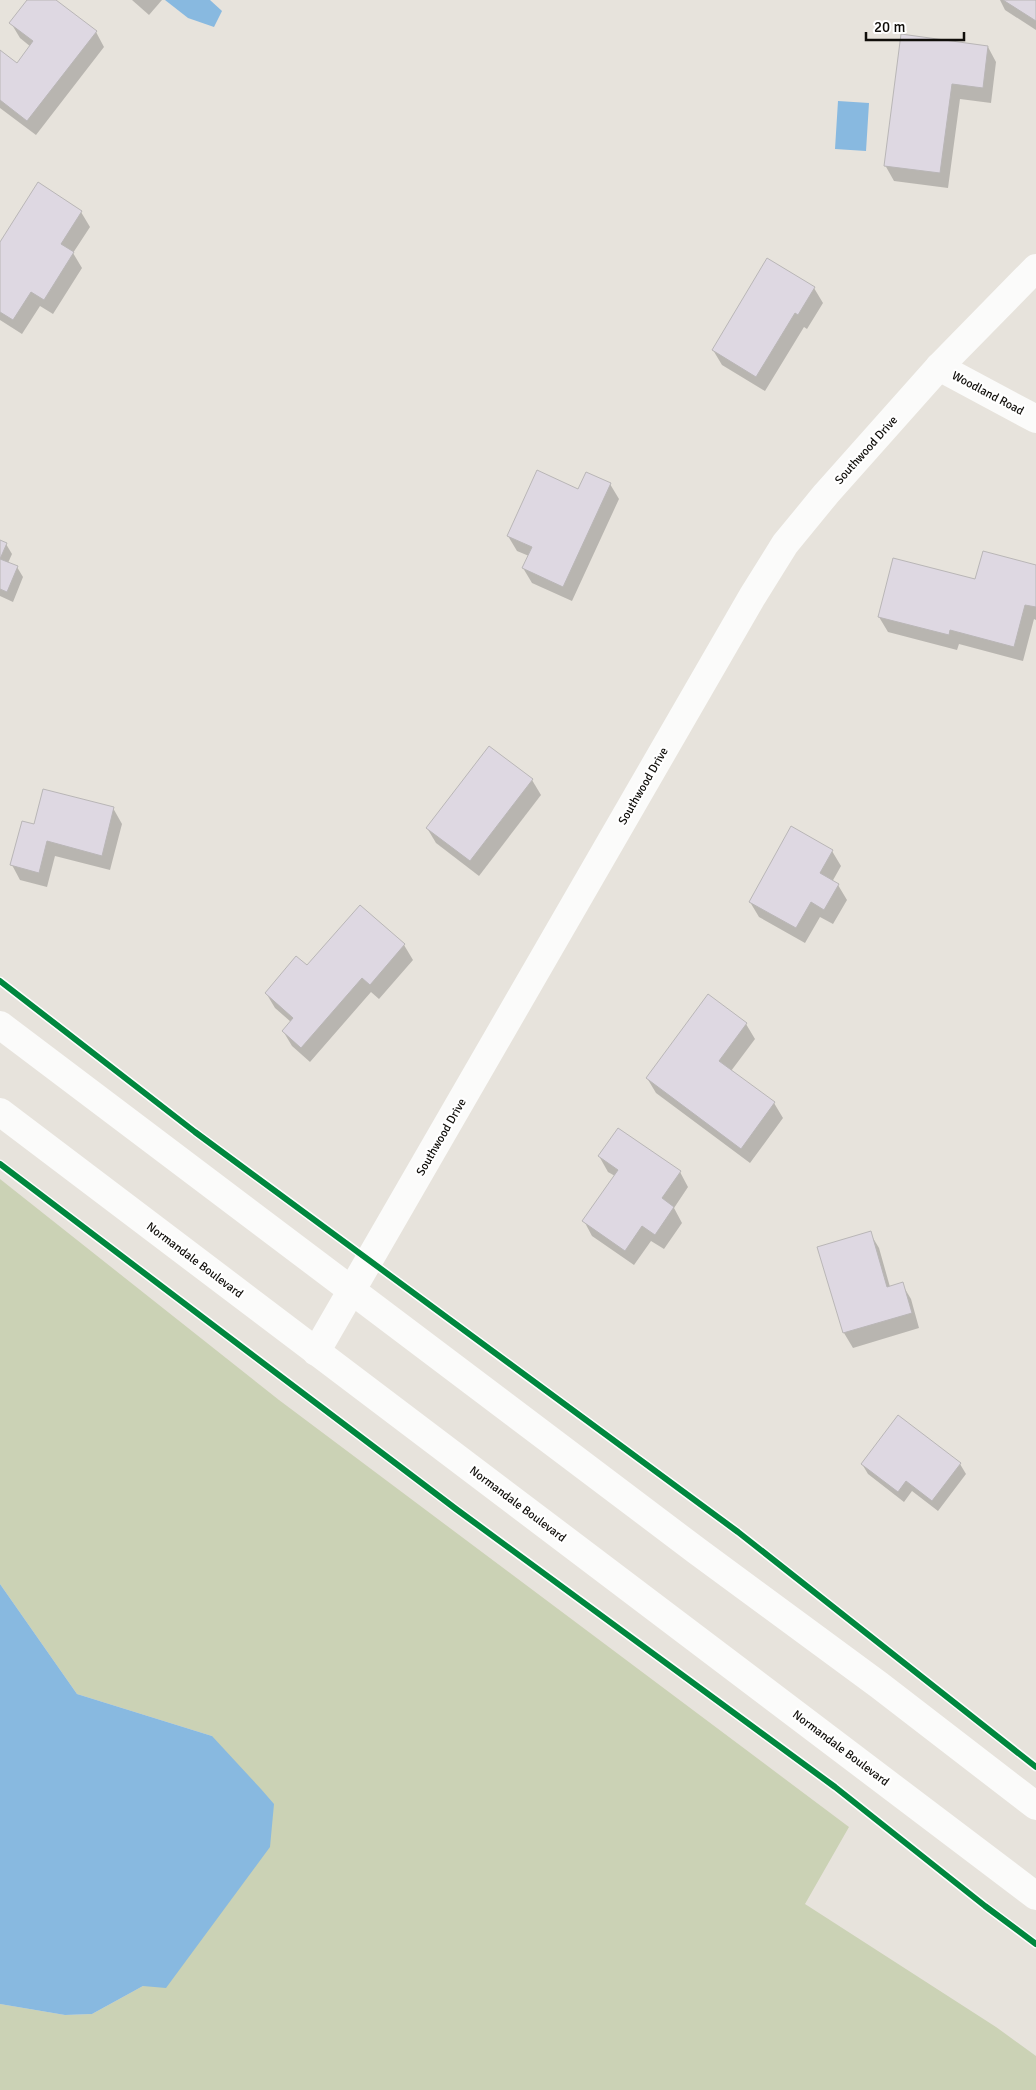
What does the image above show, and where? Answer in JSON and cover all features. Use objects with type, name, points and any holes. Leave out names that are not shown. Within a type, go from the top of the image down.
[{"type":"main road","name":"Southwood Drive","points":[[316,1352],[742,614],[785,544],[826,494],[939,368],[1036,268]]},
{"type":"main road","name":"Woodland Road","points":[[939,368],[1036,419]]},
{"type":"main road","points":[[0,1025],[689,1545],[879,1685],[1036,1806]]},
{"type":"main road","name":"Normandale Boulevard","points":[[0,1112],[1036,1896]]},
{"type":"green space","points":[[0,1179],[279,1400],[849,1827],[805,1904],[996,2027],[1036,2056],[1036,2090],[0,2090],[0,2004],[65,2015],[92,2014],[143,1986],[212,1736],[77,1694],[0,1584]]},
{"type":"water","points":[[165,0],[210,0],[222,11],[214,27],[188,18]]},
{"type":"water","points":[[838,101],[869,103],[866,151],[835,149]]},
{"type":"water","points":[[0,1584],[77,1694],[212,1736],[274,1804],[270,1847],[166,1988],[143,1986],[92,2014],[65,2015],[0,2004]]},
{"type":"building","points":[[27,0],[56,0],[97,31],[27,121],[0,100],[0,50],[17,63],[33,41],[9,23]]},
{"type":"building","points":[[1003,0],[1036,0],[1036,21]]},
{"type":"building","points":[[901,34],[988,46],[983,88],[952,84],[940,173],[884,166]]},
{"type":"building","points":[[38,182],[82,211],[61,244],[74,252],[44,300],[31,292],[13,320],[0,312],[0,242]]},
{"type":"building","points":[[767,258],[815,287],[798,315],[795,313],[756,377],[712,350]]},
{"type":"building","points":[[537,470],[578,489],[586,472],[611,483],[563,587],[522,568],[532,547],[507,536]]},
{"type":"building","points":[[0,540],[7,543],[0,559]]},
{"type":"building","points":[[983,551],[1036,565],[1036,607],[1025,605],[1014,647],[950,630],[949,635],[878,617],[893,558],[975,579]]},
{"type":"building","points":[[0,559],[18,566],[7,592],[0,589]]},
{"type":"building","points":[[489,746],[533,779],[470,861],[426,828]]},
{"type":"building","points":[[43,789],[114,807],[102,856],[47,841],[39,873],[10,865],[22,821],[34,824]]},
{"type":"building","points":[[791,826],[833,850],[820,873],[839,884],[824,910],[811,902],[796,928],[749,902]]},
{"type":"building","points":[[360,905],[405,944],[370,985],[362,978],[301,1048],[282,1031],[293,1018],[265,993],[296,956],[307,965]]},
{"type":"building","points":[[708,994],[747,1023],[719,1061],[775,1102],[741,1149],[646,1078]]},
{"type":"building","points":[[618,1128],[681,1171],[662,1198],[674,1207],[655,1235],[642,1226],[625,1251],[582,1221],[618,1170],[598,1156]]},
{"type":"building","points":[[871,1231],[887,1287],[903,1282],[912,1313],[843,1333],[817,1247]]},
{"type":"building","points":[[898,1415],[961,1463],[932,1501],[906,1481],[898,1492],[861,1464]]},
{"type":"cycle path","points":[[0,981],[195,1132],[738,1532],[1036,1767]]},
{"type":"cycle path","points":[[0,1164],[456,1509],[835,1787],[1036,1944]]}]
